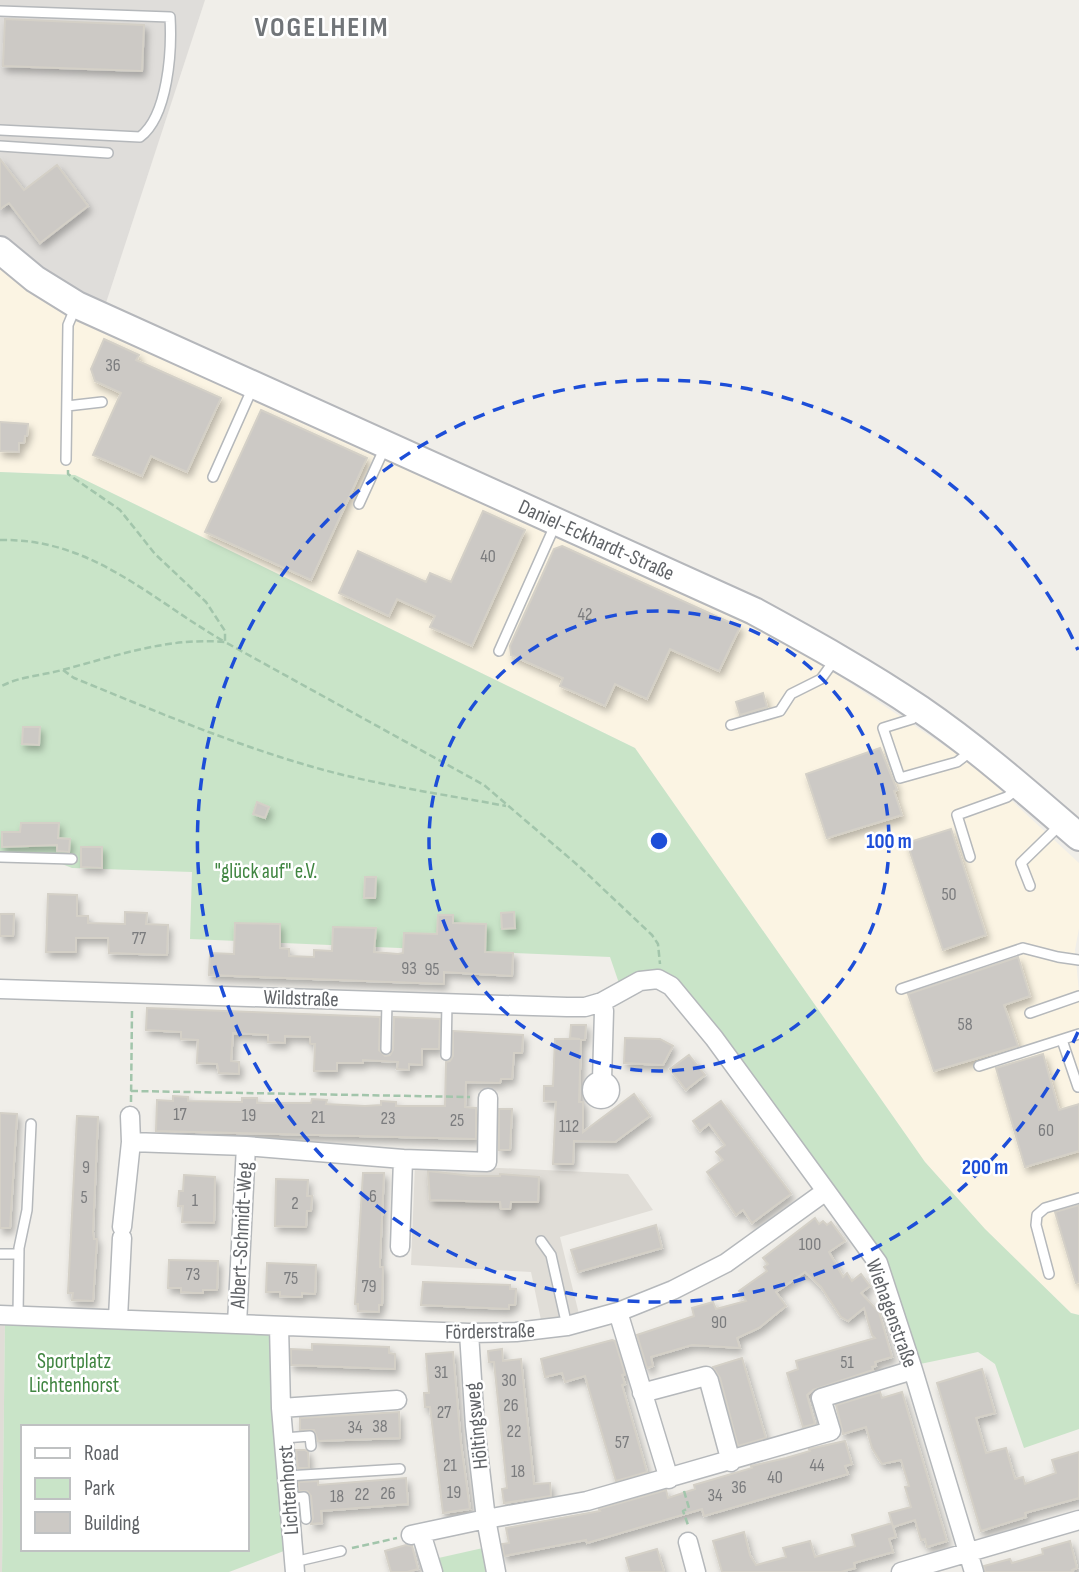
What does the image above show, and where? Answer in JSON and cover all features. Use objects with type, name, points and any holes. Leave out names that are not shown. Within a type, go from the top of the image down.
[{"type":"street","name":"Daniel-Eckhardt-Straße","points":[[0,250],[35,279],[77,304],[754,611],[837,657],[921,710],[974,748],[1070,830]]},
{"type":"street","name":"Wildstraße","points":[[0,989],[585,1007],[602,1002],[640,981],[658,979]]},
{"type":"street","name":"Wiehagenstraße","points":[[658,979],[680,994],[878,1263],[974,1572]]},
{"type":"street","points":[[602,1002],[602,1080]]},
{"type":"street","name":"Albert-Schmidt-Weg","points":[[131,1142],[246,1146],[403,1159],[487,1162],[488,1098]]},
{"type":"street","points":[[118,1318],[131,1116]]},
{"type":"street","name":"Albert-Schmidt-Weg","points":[[237,1324],[246,1146]]},
{"type":"street","points":[[400,1247],[403,1159]]},
{"type":"street","name":"Förderstraße","points":[[9,1315],[469,1333],[516,1332],[567,1326],[618,1312],[673,1290],[726,1263],[826,1191]]},
{"type":"street","points":[[618,1312],[669,1479]]},
{"type":"street","name":"Lichtenhorst","points":[[279,1326],[281,1408],[294,1567]]},
{"type":"street","name":"Höltingsweg","points":[[469,1333],[475,1426],[486,1518],[496,1572]]},
{"type":"street","points":[[433,1572],[416,1534],[486,1518],[587,1501],[731,1462],[831,1431],[821,1398],[913,1370]]},
{"type":"street","points":[[642,1394],[706,1376],[731,1462]]},
{"type":"street","points":[[281,1408],[397,1400]]},
{"type":"street","points":[[901,1572],[1079,1520]]},
{"type":"street","points":[[688,1542],[696,1572]]},
{"type":"lane","points":[[0,11],[170,17],[172,44],[161,101],[148,131],[140,137],[0,130]]},
{"type":"lane","points":[[0,146],[108,153]]},
{"type":"lane","points":[[66,460],[68,325],[77,304]]},
{"type":"lane","points":[[213,477],[254,385]]},
{"type":"lane","points":[[67,406],[102,402]]},
{"type":"lane","points":[[359,504],[386,446]]},
{"type":"lane","points":[[499,651],[556,522]]},
{"type":"lane","points":[[731,725],[780,712],[791,694],[821,680],[837,657]]},
{"type":"lane","points":[[921,710],[912,719],[883,728],[900,778],[957,762],[974,748]]},
{"type":"lane","points":[[970,857],[957,815],[1007,797],[1021,786]]},
{"type":"lane","points":[[1030,886],[1021,863],[1070,830]]},
{"type":"lane","points":[[0,858],[72,859]]},
{"type":"lane","points":[[901,989],[1023,948],[1079,960]]},
{"type":"lane","points":[[1030,1013],[1079,996]]},
{"type":"lane","points":[[386,1049],[387,1001]]},
{"type":"lane","points":[[446,1055],[447,1003]]},
{"type":"lane","points":[[979,1066],[1079,1034]]},
{"type":"lane","points":[[1062,1040],[1078,1087]]},
{"type":"lane","points":[[9,1315],[27,1210],[31,1124]]},
{"type":"lane","points":[[1049,1274],[1035,1225],[1037,1215],[1045,1208],[1079,1198]]},
{"type":"lane","points":[[541,1241],[551,1255],[567,1326]]},
{"type":"lane","points":[[0,1254],[19,1254]]},
{"type":"lane","points":[[284,1438],[310,1436],[311,1446]]},
{"type":"lane","points":[[286,1476],[400,1469]]},
{"type":"lane","points":[[288,1499],[304,1497],[306,1519]]},
{"type":"lane","points":[[294,1567],[341,1551]]},
{"type":"path","points":[[66,460],[68,474],[120,510],[155,554],[206,602],[225,631],[225,642]]},
{"type":"path","points":[[0,540],[23,540],[97,561],[225,642],[484,785],[581,868],[652,935],[660,954],[658,979]]},
{"type":"path","points":[[0,687],[149,646],[204,640],[225,642]]},
{"type":"path","points":[[63,670],[74,678],[179,720],[315,768],[506,806]]},
{"type":"path","points":[[131,1116],[133,993]]},
{"type":"path","points":[[131,1091],[488,1098]]},
{"type":"path","points":[[669,1479],[674,1493],[683,1490],[689,1508],[683,1511],[692,1540],[688,1542]]},
{"type":"path","points":[[341,1551],[416,1534]]},
{"type":"shaded area","points":[[0,0],[205,0],[104,309],[0,242]]},
{"type":"shaded area","points":[[0,266],[108,330],[337,437],[566,536],[800,650],[972,764],[1079,863],[1079,928],[1075,950],[1079,992],[1079,1315],[1071,1313],[985,1229],[925,1162],[635,748],[75,475],[0,472]]},
{"type":"shaded area","points":[[415,1164],[628,1174],[653,1210],[560,1237],[579,1314],[541,1320],[531,1272],[411,1265]]},
{"type":"shaded area","points":[[0,1318],[5,1318],[2,1572],[0,1572]]},
{"type":"green space","name":"\"glück auf\" e.V.","points":[[0,472],[75,475],[635,748],[925,1162],[985,1229],[1071,1313],[1079,1315],[1079,1429],[1024,1448],[995,1364],[978,1352],[920,1364],[882,1260],[672,983],[621,989],[610,957],[190,939],[192,872],[72,868],[62,864],[0,862]]},
{"type":"green space","name":"Sportplatz Lichtenhorst","points":[[5,1318],[275,1330],[289,1549],[229,1572],[2,1572]]},
{"type":"green space","points":[[483,1548],[488,1572],[439,1572],[434,1559]]},
{"type":"building","points":[[5,19],[144,25],[142,71],[3,66]]},
{"type":"building","points":[[0,159],[24,190],[57,165],[88,206],[40,243],[9,203],[0,209]]},
{"type":"building","points":[[104,339],[139,355],[136,360],[221,398],[187,472],[151,456],[142,476],[93,455],[121,393],[95,381],[91,369]]},
{"type":"building","points":[[261,410],[367,458],[311,580],[205,532]]},
{"type":"building","points":[[0,422],[28,424],[24,443],[19,443],[19,452],[0,451]]},
{"type":"building","points":[[483,511],[525,530],[472,646],[430,627],[435,616],[397,599],[389,616],[339,593],[358,551],[426,582],[430,573],[451,582]]},
{"type":"building","points":[[562,546],[740,627],[719,671],[670,649],[647,699],[615,684],[605,706],[560,686],[563,678],[511,655],[510,646],[554,549]]},
{"type":"building","points":[[763,693],[767,707],[740,715],[736,702]]},
{"type":"building","points":[[23,727],[40,727],[39,745],[22,744]]},
{"type":"building","points":[[880,748],[897,790],[894,791],[902,815],[827,838],[806,774]]},
{"type":"building","points":[[257,802],[269,807],[265,818],[253,814]]},
{"type":"building","points":[[21,823],[59,823],[58,838],[70,839],[69,852],[57,851],[57,845],[2,847],[2,832],[20,832]]},
{"type":"building","points":[[951,829],[986,935],[943,950],[907,843]]},
{"type":"building","points":[[81,847],[102,847],[102,868],[81,867]]},
{"type":"building","points":[[365,877],[376,877],[375,898],[364,898]]},
{"type":"building","points":[[48,894],[77,895],[77,916],[88,916],[88,923],[125,924],[125,912],[147,913],[146,924],[168,925],[167,955],[109,953],[108,938],[76,938],[76,952],[46,952]]},
{"type":"building","points":[[514,912],[515,928],[502,929],[501,913]]},
{"type":"building","points":[[0,914],[14,914],[13,936],[0,936]]},
{"type":"building","points":[[438,915],[453,915],[453,923],[486,924],[485,952],[513,953],[512,976],[444,972],[444,984],[209,975],[210,953],[234,954],[235,923],[280,924],[280,948],[289,949],[289,956],[314,957],[314,950],[332,951],[333,927],[376,928],[374,952],[398,954],[403,953],[404,933],[437,934]]},
{"type":"building","points":[[1018,957],[1030,996],[1004,1005],[1018,1046],[934,1071],[908,994]]},
{"type":"building","points":[[147,1008],[380,1017],[379,1050],[385,1056],[390,1055],[393,1050],[394,1017],[440,1019],[439,1049],[422,1049],[422,1065],[409,1064],[409,1070],[397,1069],[398,1062],[363,1060],[363,1063],[337,1063],[337,1071],[314,1071],[315,1044],[310,1044],[310,1037],[285,1036],[285,1043],[268,1042],[268,1035],[233,1033],[231,1061],[239,1062],[239,1074],[219,1073],[217,1064],[197,1063],[198,1040],[181,1039],[181,1032],[146,1030]]},
{"type":"building","points":[[571,1025],[586,1025],[585,1040],[581,1040],[579,1102],[583,1102],[583,1132],[634,1094],[650,1116],[615,1142],[574,1141],[573,1164],[553,1164],[556,1102],[544,1101],[544,1086],[553,1086],[555,1039],[580,1039],[570,1038]]},
{"type":"building","points":[[453,1031],[523,1035],[522,1053],[514,1053],[512,1079],[501,1079],[500,1083],[466,1082],[465,1107],[476,1108],[476,1139],[156,1131],[157,1100],[173,1101],[173,1096],[188,1097],[188,1101],[242,1102],[242,1098],[257,1098],[257,1103],[311,1103],[312,1099],[327,1100],[326,1104],[365,1106],[381,1105],[381,1101],[396,1102],[396,1106],[445,1106],[446,1062],[453,1056]]},
{"type":"building","points":[[625,1038],[660,1039],[673,1046],[663,1065],[624,1063]]},
{"type":"building","points":[[1043,1054],[1059,1110],[1079,1104],[1079,1151],[1025,1167],[996,1068]]},
{"type":"building","points":[[689,1055],[705,1075],[686,1090],[670,1069]]},
{"type":"building","points":[[721,1101],[791,1194],[752,1223],[743,1210],[736,1215],[707,1172],[723,1160],[716,1152],[725,1145],[709,1124],[700,1131],[693,1121]]},
{"type":"building","points":[[499,1109],[512,1109],[510,1150],[499,1150]]},
{"type":"building","points":[[0,1113],[17,1114],[10,1228],[0,1228]]},
{"type":"building","points":[[77,1116],[98,1117],[93,1232],[94,1239],[97,1239],[93,1301],[72,1300],[73,1293],[68,1293]]},
{"type":"building","points":[[428,1171],[472,1176],[500,1174],[539,1177],[538,1202],[511,1202],[510,1209],[501,1209],[500,1202],[430,1200]]},
{"type":"building","points":[[363,1173],[384,1173],[380,1260],[380,1267],[383,1267],[382,1305],[379,1305],[379,1312],[358,1311],[358,1304],[355,1304]]},
{"type":"building","points":[[184,1175],[215,1177],[214,1223],[182,1222],[183,1206],[178,1206]]},
{"type":"building","points":[[276,1179],[308,1180],[307,1196],[312,1196],[306,1227],[275,1226]]},
{"type":"building","points":[[1079,1205],[1079,1282],[1076,1283],[1055,1212]]},
{"type":"building","points":[[815,1218],[819,1224],[823,1221],[827,1225],[831,1222],[845,1241],[829,1252],[843,1277],[847,1273],[852,1281],[861,1274],[870,1286],[861,1293],[879,1312],[892,1357],[875,1362],[873,1370],[813,1390],[807,1395],[815,1424],[803,1427],[787,1373],[798,1369],[796,1361],[875,1338],[864,1308],[848,1321],[841,1317],[821,1287],[805,1272],[776,1292],[786,1306],[759,1328],[737,1338],[740,1348],[692,1345],[651,1357],[653,1366],[647,1368],[637,1335],[694,1316],[692,1308],[713,1302],[716,1309],[746,1301],[739,1291],[767,1271],[764,1267],[768,1264],[763,1258]]},
{"type":"building","points":[[656,1225],[662,1248],[578,1272],[571,1250]]},
{"type":"building","points":[[169,1260],[218,1261],[217,1290],[195,1293],[181,1292],[181,1288],[168,1288]]},
{"type":"building","points":[[267,1263],[316,1265],[315,1294],[302,1293],[302,1297],[293,1297],[280,1296],[280,1292],[266,1292]]},
{"type":"building","points":[[423,1282],[510,1285],[510,1289],[516,1289],[515,1305],[509,1305],[509,1309],[421,1305]]},
{"type":"building","points":[[615,1341],[625,1374],[622,1375],[625,1384],[622,1385],[647,1472],[616,1481],[585,1376],[565,1382],[562,1373],[545,1377],[541,1359]]},
{"type":"building","points":[[312,1344],[389,1347],[389,1353],[395,1354],[395,1369],[291,1365],[291,1349],[312,1350]]},
{"type":"building","points":[[502,1349],[503,1361],[521,1359],[534,1484],[550,1483],[551,1496],[504,1503],[502,1489],[507,1488],[494,1362],[489,1362],[488,1351]]},
{"type":"building","points":[[453,1352],[470,1509],[443,1513],[430,1407],[425,1407],[424,1393],[429,1393],[426,1354]]},
{"type":"building","points":[[742,1358],[766,1438],[738,1446],[720,1378],[713,1367]]},
{"type":"building","points":[[982,1369],[995,1413],[976,1418],[986,1453],[1006,1448],[1015,1479],[1023,1477],[1025,1484],[1056,1473],[1052,1460],[1079,1452],[1079,1498],[1025,1513],[1026,1517],[981,1531],[937,1383]]},
{"type":"building","points":[[880,1392],[882,1398],[902,1392],[947,1541],[927,1547],[925,1539],[921,1540],[915,1520],[893,1527],[889,1513],[911,1507],[905,1487],[909,1486],[901,1460],[882,1464],[872,1448],[866,1427],[843,1434],[836,1405]]},
{"type":"building","points":[[399,1412],[400,1438],[318,1441],[314,1430],[300,1430],[300,1418]]},
{"type":"building","points":[[845,1441],[852,1464],[845,1466],[848,1474],[704,1516],[702,1509],[587,1543],[586,1540],[504,1556],[502,1544],[509,1543],[506,1528],[600,1511],[599,1509],[666,1490],[668,1498],[695,1489],[694,1485],[752,1468],[751,1466]]},
{"type":"building","points":[[296,1450],[308,1452],[309,1468],[298,1468]]},
{"type":"building","points":[[406,1478],[408,1504],[321,1511],[322,1523],[311,1524],[311,1496],[307,1491],[299,1491],[299,1482],[318,1481],[318,1485]]},
{"type":"building","points":[[892,1523],[896,1537],[889,1539],[893,1552],[854,1563],[855,1568],[841,1572],[722,1572],[713,1541],[744,1532],[750,1555],[756,1565],[786,1557],[783,1548],[810,1541],[815,1557],[855,1546],[852,1535]]},
{"type":"building","points":[[1070,1541],[1077,1568],[1072,1570],[1073,1572],[985,1572],[984,1566],[1010,1559],[1012,1563],[1043,1554],[1042,1549]]},
{"type":"building","points":[[412,1546],[418,1569],[391,1572],[385,1551]]},
{"type":"building","points":[[657,1549],[664,1572],[630,1572],[626,1558]]},
{"type":"district","name":"VOGELHEIM","points":[[322,26]]}]
